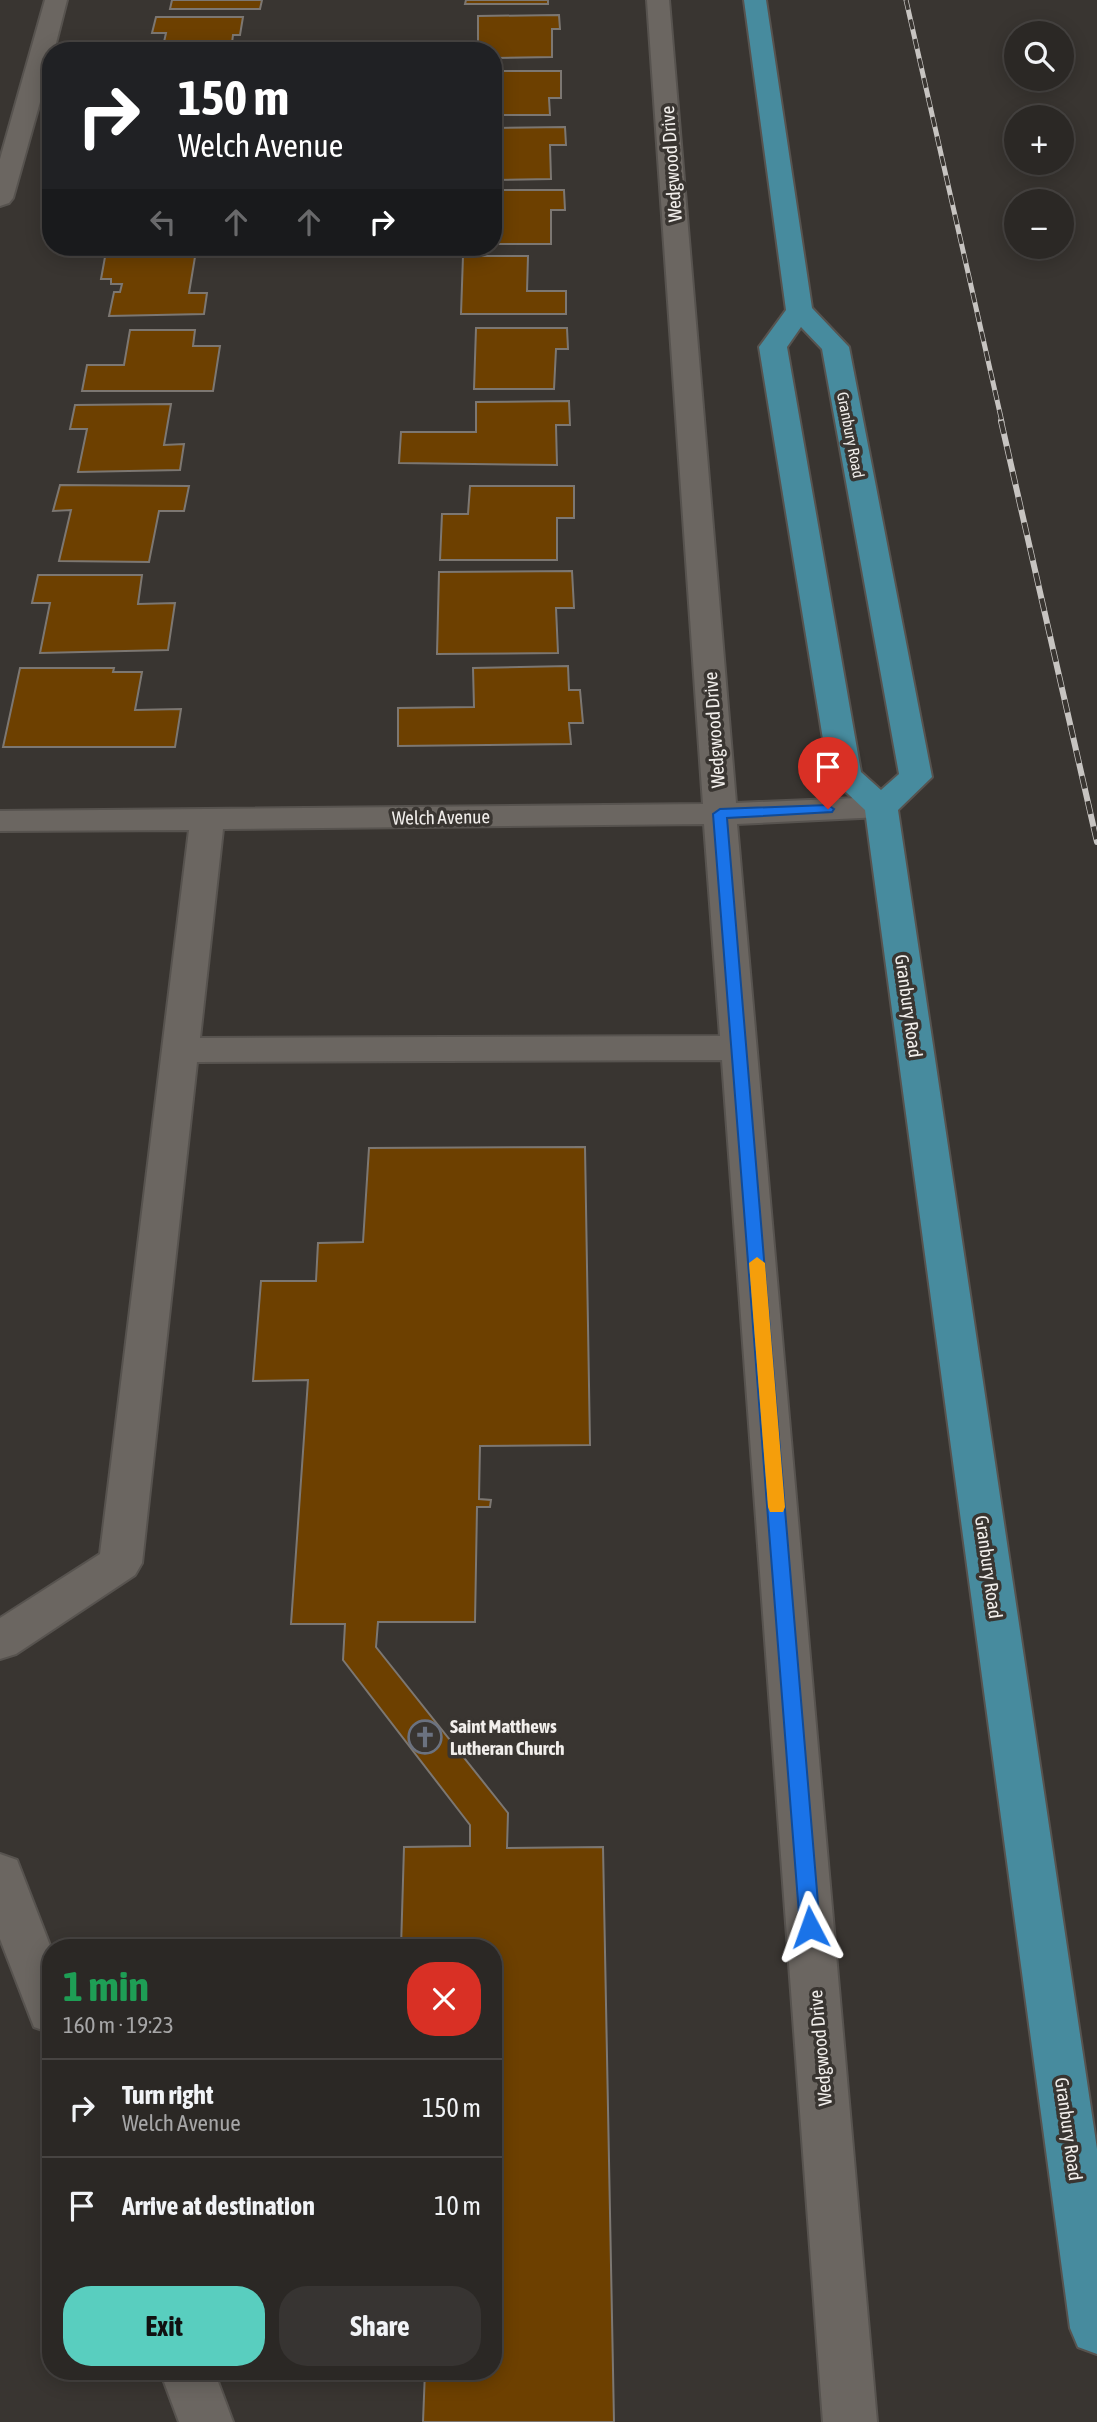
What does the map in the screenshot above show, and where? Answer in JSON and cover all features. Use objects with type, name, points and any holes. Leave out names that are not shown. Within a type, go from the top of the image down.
[{"type":"main road","points":[[755,0],[799,310],[773,347],[845,775],[881,807]]},
{"type":"main road","name":"Granbury Road","points":[[799,310],[835,347],[916,776],[881,807],[1097,2328]]},
{"type":"street","points":[[44,42],[56,0]]},
{"type":"street","name":"Wedgwood Drive","points":[[658,0],[720,814],[850,2422]]},
{"type":"street","points":[[0,198],[42,50]]},
{"type":"street","name":"Welch Avenue","points":[[0,821],[720,814],[881,807]]},
{"type":"street","points":[[0,1641],[120,1563],[207,819]]},
{"type":"street","points":[[181,1050],[739,1048]]},
{"type":"street","points":[[0,1875],[42,1987]]},
{"type":"street","points":[[190,2380],[206,2422]]},
{"type":"building","points":[[172,0],[262,0],[260,9],[170,9]]},
{"type":"building","points":[[466,0],[548,0],[548,4],[465,4]]},
{"type":"building","points":[[559,15],[560,29],[552,29],[552,57],[502,58],[502,42],[478,42],[478,16]]},
{"type":"building","points":[[156,17],[243,17],[240,35],[233,35],[232,42],[164,42],[166,33],[152,33]]},
{"type":"building","points":[[502,71],[561,71],[561,98],[549,98],[550,115],[502,115]]},
{"type":"building","points":[[565,127],[566,145],[550,145],[551,179],[502,180],[502,128]]},
{"type":"building","points":[[502,190],[564,190],[565,210],[551,210],[551,244],[502,244]]},
{"type":"building","points":[[463,256],[528,256],[527,291],[566,291],[566,314],[461,314]]},
{"type":"building","points":[[105,257],[195,257],[189,293],[207,293],[204,314],[109,316],[114,292],[120,292],[122,284],[111,284],[111,279],[101,279]]},
{"type":"building","points":[[476,328],[567,328],[568,349],[556,349],[554,389],[474,389]]},
{"type":"building","points":[[130,330],[195,330],[193,346],[220,346],[213,391],[82,391],[87,365],[124,365]]},
{"type":"building","points":[[569,401],[570,425],[556,425],[557,465],[399,463],[401,432],[476,432],[476,402]]},
{"type":"building","points":[[171,404],[164,445],[184,444],[180,470],[78,472],[87,429],[70,429],[75,405]]},
{"type":"building","points":[[60,485],[189,486],[184,511],[159,511],[149,562],[59,561],[71,510],[53,511]]},
{"type":"building","points":[[470,486],[574,486],[574,518],[557,518],[557,560],[440,560],[442,514],[468,514]]},
{"type":"building","points":[[572,571],[574,608],[556,608],[558,653],[437,654],[439,572]]},
{"type":"building","points":[[38,575],[142,575],[138,604],[175,603],[168,650],[40,653],[50,603],[32,603]]},
{"type":"building","points":[[568,666],[569,690],[580,690],[583,723],[569,723],[571,744],[398,746],[398,708],[474,707],[473,668]]},
{"type":"building","points":[[20,668],[114,668],[113,672],[142,672],[135,710],[181,709],[175,747],[3,747]]},
{"type":"building","name":"Saint Matthews Lutheran Church","points":[[585,1147],[590,1445],[480,1446],[479,1499],[491,1500],[490,1507],[477,1507],[475,1622],[378,1622],[376,1647],[508,1813],[507,1848],[603,1847],[614,2422],[423,2422],[425,2380],[502,2380],[502,1939],[401,1939],[404,1847],[470,1846],[470,1825],[343,1660],[345,1624],[291,1624],[308,1380],[253,1381],[261,1281],[316,1281],[318,1243],[363,1242],[369,1148]]},
{"type":"railway","points":[[906,0],[1002,422]]},
{"type":"railway","points":[[1001,421],[1097,842]]},
{"type":"slow traffic","points":[[757,1263],[776,1507]]},
{"type":"place","name":"Saint Matthews Lutheran Church","points":[[425,1737]]},
{"type":"route","points":[[810,1927],[720,814],[828,809]]}]
